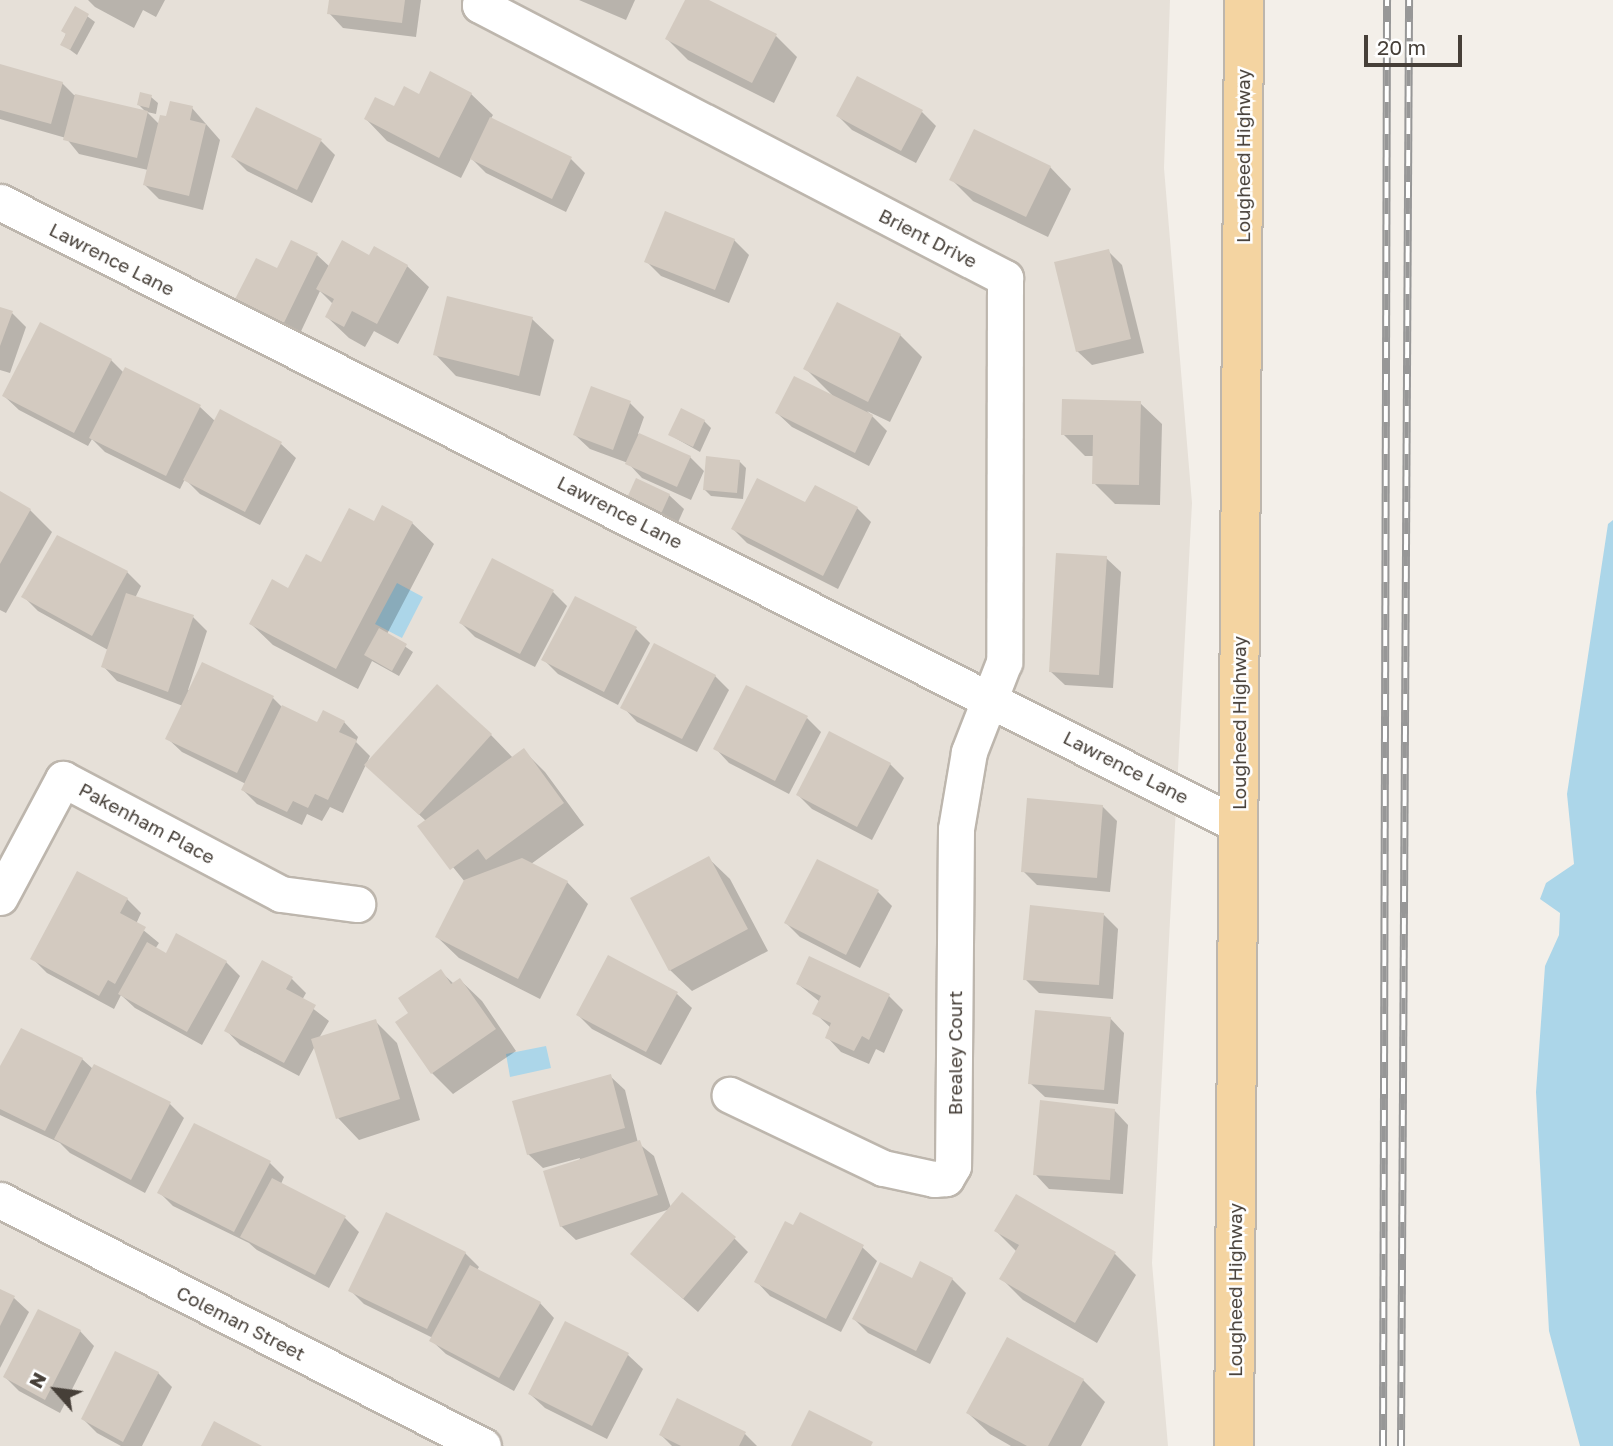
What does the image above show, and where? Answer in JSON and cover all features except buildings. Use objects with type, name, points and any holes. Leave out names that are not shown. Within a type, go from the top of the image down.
[{"type":"main road","name":"Lougheed Highway","points":[[1234,1446],[1244,0]]},
{"type":"street","name":"Brient Drive","points":[[481,0],[480,5],[1005,278],[1004,662],[992,699]]},
{"type":"street","name":"Lawrence Lane","points":[[0,202],[1238,825]]},
{"type":"street","name":"Brealey Court","points":[[730,1095],[883,1168],[934,1179],[946,1178],[953,1166],[956,1098],[956,829],[969,752],[992,699]]},
{"type":"street","name":"Pakenham Place","points":[[0,897],[62,779],[281,894],[357,904]]},
{"type":"street","name":"Coleman Street","points":[[0,1200],[483,1446]]},
{"type":"shaded area","points":[[0,0],[1170,0],[1164,168],[1192,503],[1152,1263],[1168,1446],[0,1446]]},
{"type":"water","points":[[1613,520],[1613,1446],[1580,1446],[1549,1331],[1536,1092],[1545,966],[1559,935],[1560,913],[1540,899],[1546,883],[1574,864],[1567,794],[1608,524]]},
{"type":"water","points":[[397,583],[423,597],[402,638],[375,624]]},
{"type":"water","points":[[546,1046],[551,1068],[510,1077],[506,1054]]},
{"type":"railway","points":[[1383,1446],[1387,0]]},
{"type":"railway","points":[[1401,1446],[1409,0]]}]
